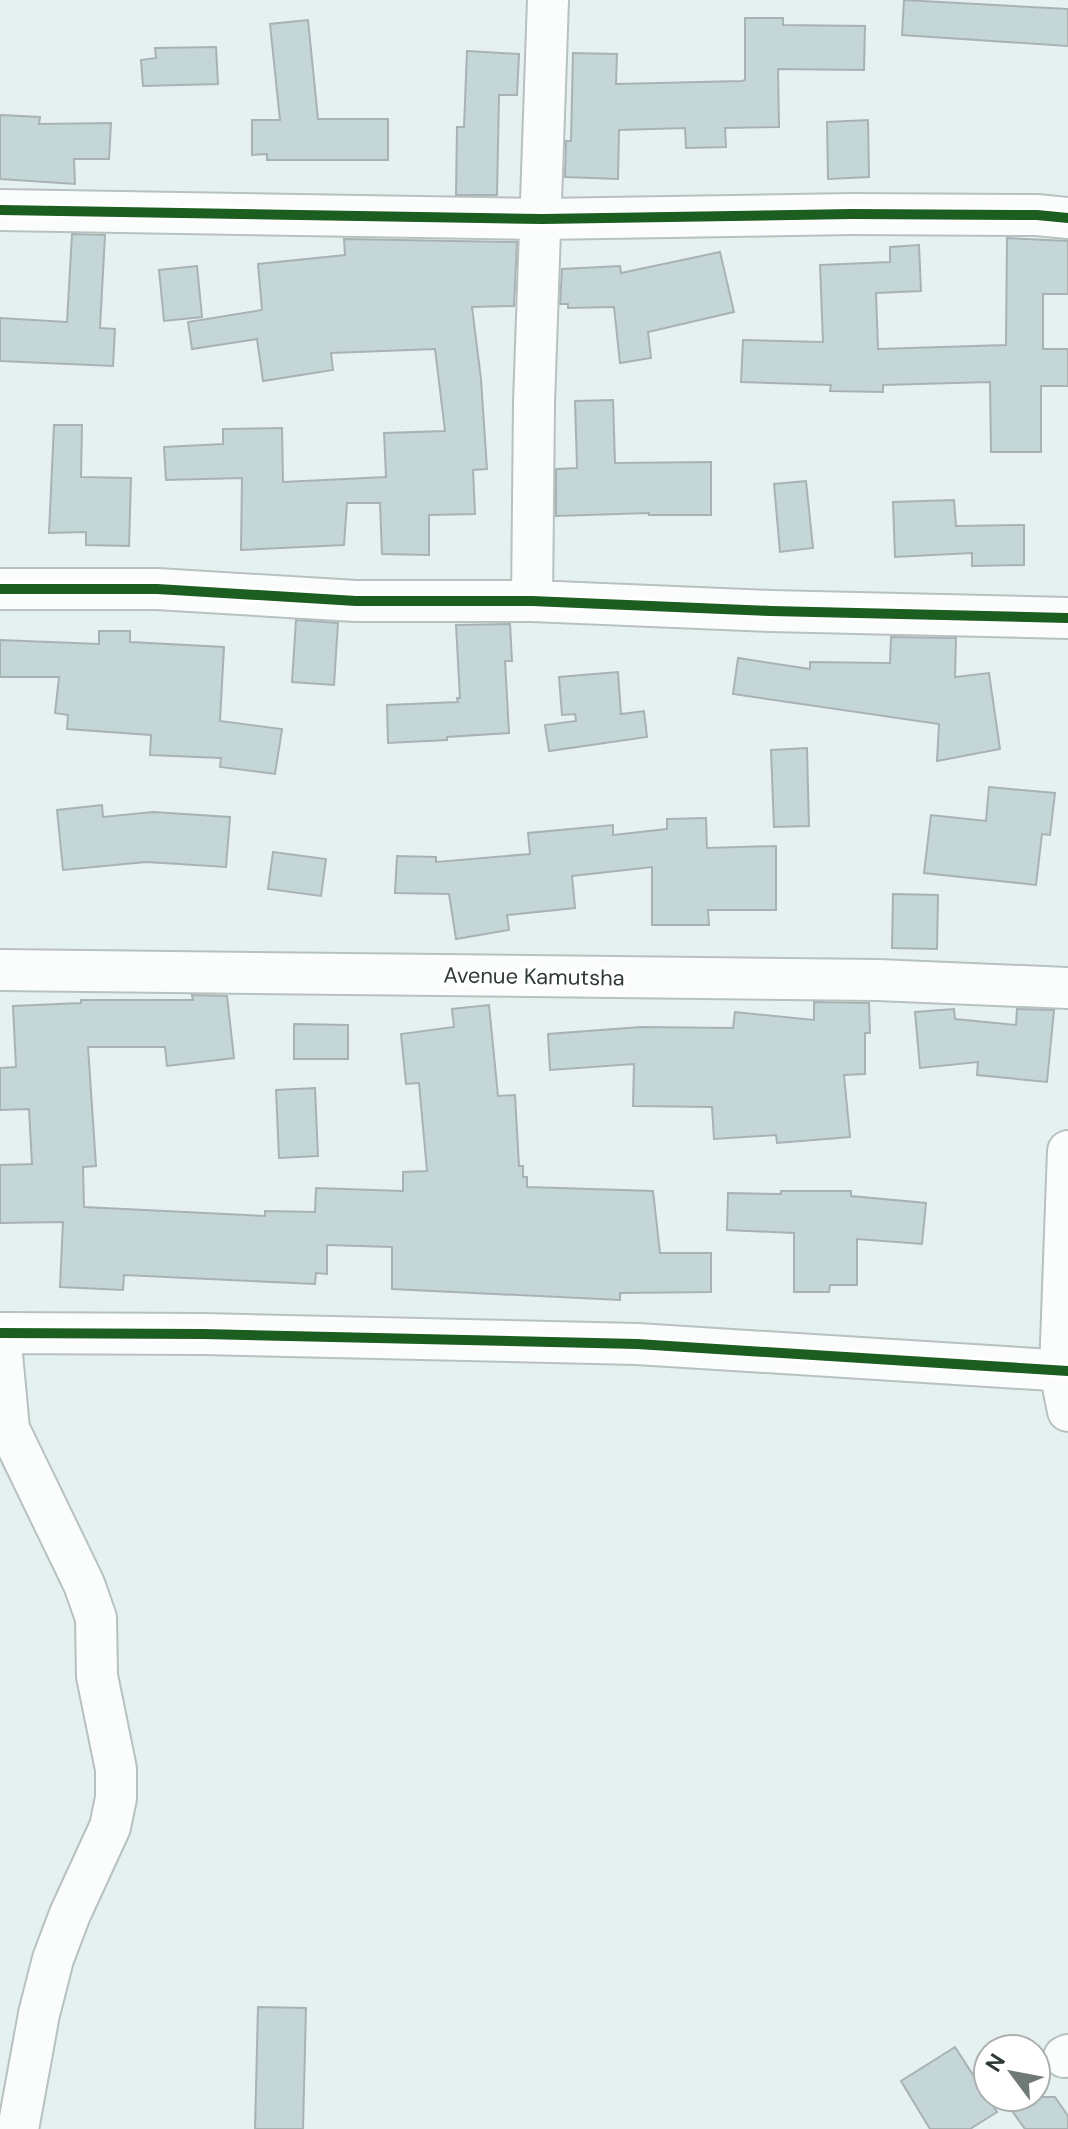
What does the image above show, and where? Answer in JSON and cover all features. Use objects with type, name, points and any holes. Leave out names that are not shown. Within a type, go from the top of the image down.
[{"type":"street","points":[[532,601],[534,403],[548,0]]},
{"type":"street","points":[[0,210],[542,219],[852,214],[1037,215],[1068,218]]},
{"type":"street","points":[[0,589],[157,589],[356,601],[532,601],[771,611],[1068,618]]},
{"type":"street","name":"Avenue Kamutsha","points":[[0,970],[878,980],[1068,988]]},
{"type":"street","points":[[1068,1151],[1064,1371],[1068,1411]]},
{"type":"street","points":[[18,2129],[39,2014],[53,1959],[110,1827],[116,1798],[116,1769],[97,1676],[96,1618],[84,1584],[9,1429],[0,1333],[203,1334],[637,1344],[1064,1371]]},
{"type":"building","points":[[904,0],[1068,9],[1068,46],[902,35]]},
{"type":"building","points":[[745,18],[783,18],[783,25],[865,26],[864,70],[778,69],[779,127],[725,128],[726,147],[686,148],[685,128],[619,130],[618,179],[565,177],[566,141],[571,141],[573,53],[617,54],[616,84],[742,81],[745,80]]},
{"type":"building","points":[[308,20],[318,119],[388,119],[388,160],[267,160],[267,154],[252,155],[252,120],[280,120],[270,24]]},
{"type":"building","points":[[216,47],[218,84],[143,86],[141,60],[156,58],[155,48]]},
{"type":"building","points":[[467,51],[519,54],[517,95],[499,95],[497,195],[456,195],[457,127],[464,127]]},
{"type":"building","points":[[0,115],[40,117],[39,124],[111,123],[109,159],[74,159],[75,184],[0,179]]},
{"type":"building","points":[[868,120],[869,177],[828,179],[827,122]]},
{"type":"building","points":[[72,234],[105,235],[100,328],[115,329],[113,366],[0,361],[0,318],[67,322]]},
{"type":"building","points":[[1007,238],[1068,241],[1068,294],[1043,294],[1043,349],[1068,349],[1068,386],[1041,386],[1041,452],[991,452],[990,382],[883,385],[883,392],[830,391],[831,385],[741,382],[743,340],[823,342],[820,265],[890,262],[890,247],[919,245],[921,291],[876,293],[878,349],[1006,345]]},
{"type":"building","points":[[344,239],[517,242],[514,306],[472,307],[487,469],[473,470],[475,514],[429,515],[429,555],[382,554],[380,503],[347,503],[344,545],[241,550],[242,478],[166,480],[164,447],[223,444],[223,429],[282,428],[283,482],[386,477],[384,433],[445,431],[435,349],[331,353],[333,370],[263,381],[257,339],[192,349],[188,322],[262,310],[258,264],[345,255]]},
{"type":"building","points":[[720,252],[734,312],[648,332],[651,358],[620,363],[614,307],[568,308],[568,304],[560,304],[562,269],[620,266],[621,273]]},
{"type":"building","points":[[197,266],[202,317],[164,321],[159,270]]},
{"type":"building","points":[[613,400],[615,463],[711,462],[711,515],[556,516],[556,469],[577,468],[575,401]]},
{"type":"building","points":[[54,425],[82,425],[81,477],[131,478],[129,546],[86,545],[86,532],[49,533]]},
{"type":"building","points":[[806,481],[813,548],[780,552],[774,484]]},
{"type":"building","points":[[954,500],[956,526],[1024,525],[1024,565],[972,566],[972,553],[895,557],[893,502]]},
{"type":"building","points":[[296,620],[338,623],[334,685],[292,682]]},
{"type":"building","points":[[510,624],[512,661],[505,661],[509,733],[388,743],[387,705],[458,702],[456,625]]},
{"type":"building","points":[[99,631],[130,631],[130,642],[224,647],[220,721],[282,729],[275,774],[220,767],[221,758],[150,755],[151,735],[67,729],[68,715],[55,713],[59,677],[0,677],[0,640],[99,644]]},
{"type":"building","points":[[891,637],[956,638],[955,677],[989,673],[1000,749],[937,761],[939,724],[733,694],[738,658],[810,669],[810,662],[890,663]]},
{"type":"building","points":[[618,672],[621,714],[644,711],[647,737],[549,751],[545,725],[576,721],[575,714],[562,715],[559,677]]},
{"type":"building","points":[[807,748],[809,826],[774,827],[771,750]]},
{"type":"building","points":[[989,787],[1055,793],[1050,835],[1042,834],[1036,885],[924,873],[931,815],[986,821]]},
{"type":"building","points":[[102,805],[103,817],[153,812],[230,817],[226,867],[146,862],[63,870],[57,810]]},
{"type":"building","points":[[706,818],[707,848],[776,846],[776,910],[708,910],[709,925],[652,925],[652,867],[572,876],[575,908],[507,915],[509,930],[456,939],[449,894],[395,893],[397,856],[436,857],[436,862],[530,854],[528,833],[613,825],[613,835],[667,829],[667,819]]},
{"type":"building","points":[[273,852],[326,859],[321,896],[268,889]]},
{"type":"building","points":[[893,894],[938,895],[937,949],[892,948]]},
{"type":"building","points":[[192,995],[227,996],[234,1058],[167,1066],[165,1047],[88,1047],[96,1166],[83,1167],[84,1207],[265,1216],[265,1211],[315,1212],[316,1188],[403,1191],[403,1172],[427,1171],[419,1083],[406,1084],[401,1034],[454,1027],[452,1009],[489,1005],[498,1096],[515,1095],[519,1166],[523,1166],[527,1187],[653,1191],[660,1253],[711,1253],[711,1292],[620,1293],[620,1300],[392,1289],[392,1247],[327,1245],[327,1274],[316,1273],[315,1284],[124,1275],[123,1290],[60,1287],[63,1222],[0,1223],[0,1165],[32,1164],[29,1109],[0,1110],[0,1068],[16,1067],[13,1006],[81,1003],[81,1000],[193,1000]]},
{"type":"building","points":[[814,1002],[869,1003],[870,1033],[865,1033],[865,1074],[844,1075],[850,1137],[777,1143],[776,1135],[714,1139],[712,1107],[633,1106],[634,1064],[550,1070],[548,1034],[641,1027],[733,1028],[735,1012],[814,1020]]},
{"type":"building","points":[[954,1009],[955,1019],[1016,1025],[1017,1009],[1054,1010],[1047,1082],[977,1075],[978,1062],[920,1068],[915,1012]]},
{"type":"building","points":[[294,1024],[348,1025],[348,1059],[294,1059]]},
{"type":"building","points":[[315,1088],[318,1156],[279,1158],[276,1090]]},
{"type":"building","points":[[781,1191],[851,1191],[851,1196],[926,1203],[922,1244],[857,1239],[857,1285],[830,1285],[829,1292],[794,1292],[794,1233],[727,1230],[728,1193],[781,1194]]},
{"type":"building","points":[[258,2007],[306,2008],[303,2129],[255,2129]]},
{"type":"building","points":[[955,2047],[972,2073],[972,2113],[995,2113],[970,2129],[930,2129],[901,2081]]},
{"type":"building","points":[[1052,2097],[1068,2116],[1068,2129],[1025,2129],[1014,2113],[1052,2113]]},
{"type":"cycle path","points":[[0,210],[542,219],[852,214],[1037,215],[1068,218]]},
{"type":"cycle path","points":[[0,589],[157,589],[356,601],[532,601],[771,611],[1068,618]]},
{"type":"cycle path","points":[[0,1333],[203,1334],[637,1344],[1068,1371]]}]
